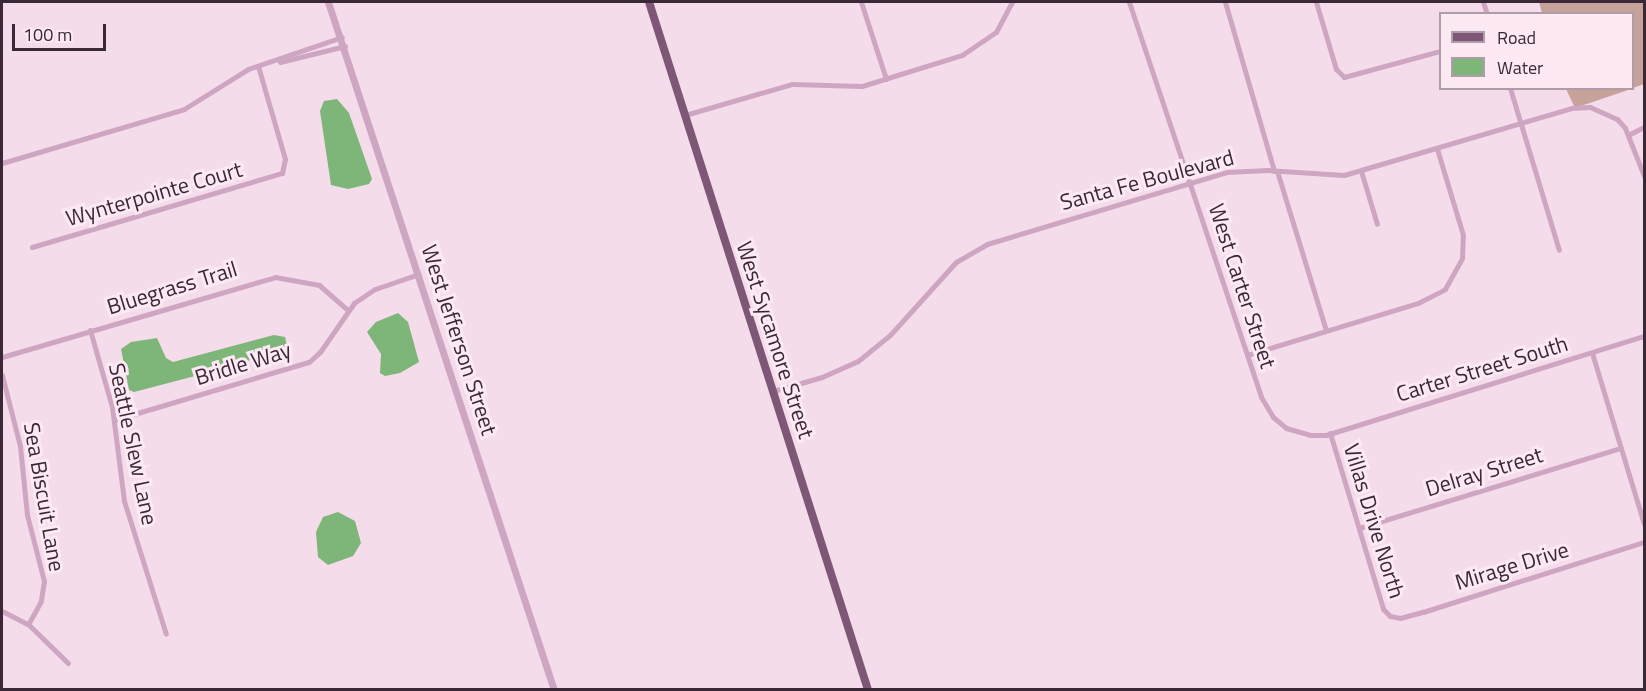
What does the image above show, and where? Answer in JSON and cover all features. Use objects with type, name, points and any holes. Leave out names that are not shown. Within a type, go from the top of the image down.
[{"type":"main road","name":"West Sycamore Street","points":[[649,2],[868,690]]},
{"type":"street","name":"West Jefferson Street","points":[[328,2],[345,46],[554,690]]},
{"type":"street","points":[[861,2],[886,79]]},
{"type":"street","points":[[685,115],[792,84],[853,87],[962,55],[980,45],[996,32],[1012,2]]},
{"type":"street","name":"West Carter Street","points":[[1129,2],[1261,398],[1273,417],[1293,431],[1330,433]]},
{"type":"street","points":[[1225,2],[1326,330]]},
{"type":"street","points":[[1316,2],[1342,77],[1353,77],[1439,51]]},
{"type":"street","points":[[278,62],[342,37]]},
{"type":"street","points":[[2,163],[184,109],[235,76],[258,66],[298,60],[345,46]]},
{"type":"street","name":"Wynterpointe Court","points":[[32,247],[284,170],[285,159],[258,66]]},
{"type":"street","points":[[1511,90],[1559,250]]},
{"type":"street","name":"Santa Fe Boulevard","points":[[773,391],[822,377],[858,361],[890,335],[956,262],[987,244],[1190,182],[1238,170],[1324,176],[1360,171],[1572,108],[1590,107],[1617,119],[1630,134]]},
{"type":"street","points":[[1644,127],[1630,134],[1644,177]]},
{"type":"street","points":[[1247,355],[1432,297],[1456,275],[1462,258],[1463,235],[1437,148]]},
{"type":"street","points":[[1360,171],[1377,224]]},
{"type":"street","name":"Bridle Way","points":[[114,420],[309,362],[320,352],[347,309],[375,289],[419,274]]},
{"type":"street","name":"Bluegrass Trail","points":[[2,357],[275,277],[319,285],[347,309]]},
{"type":"street","name":"Seattle Slew Lane","points":[[90,330],[114,420],[124,501],[166,634]]},
{"type":"street","name":"Carter Street South","points":[[1330,433],[1644,336]]},
{"type":"street","points":[[1592,353],[1644,524]]},
{"type":"street","name":"Sea Biscuit Lane","points":[[2,375],[20,446],[27,515],[44,581],[40,601],[28,624]]},
{"type":"street","name":"Villas Drive North","points":[[1330,433],[1383,609],[1390,616]]},
{"type":"street","name":"Delray Street","points":[[1359,528],[1620,448]]},
{"type":"street","name":"Mirage Drive","points":[[1390,616],[1400,618],[1423,612],[1644,543]]},
{"type":"street","points":[[2,611],[28,624],[68,663]]},
{"type":"shaded area","points":[[1539,2],[1644,2],[1644,84],[1634,88],[1634,12],[1542,12]]},
{"type":"shaded area","points":[[1566,90],[1628,90],[1575,108]]},
{"type":"water","points":[[337,99],[349,113],[372,179],[369,184],[348,189],[331,185],[320,111],[324,101]]},
{"type":"water","points":[[398,313],[408,322],[419,362],[400,373],[385,376],[380,373],[381,354],[367,332],[376,322]]},
{"type":"water","points":[[274,335],[285,337],[287,346],[237,365],[134,392],[129,390],[121,349],[131,342],[157,338],[166,358],[173,362]]},
{"type":"water","points":[[338,512],[355,521],[361,543],[353,556],[328,565],[318,557],[316,532],[323,517]]}]
